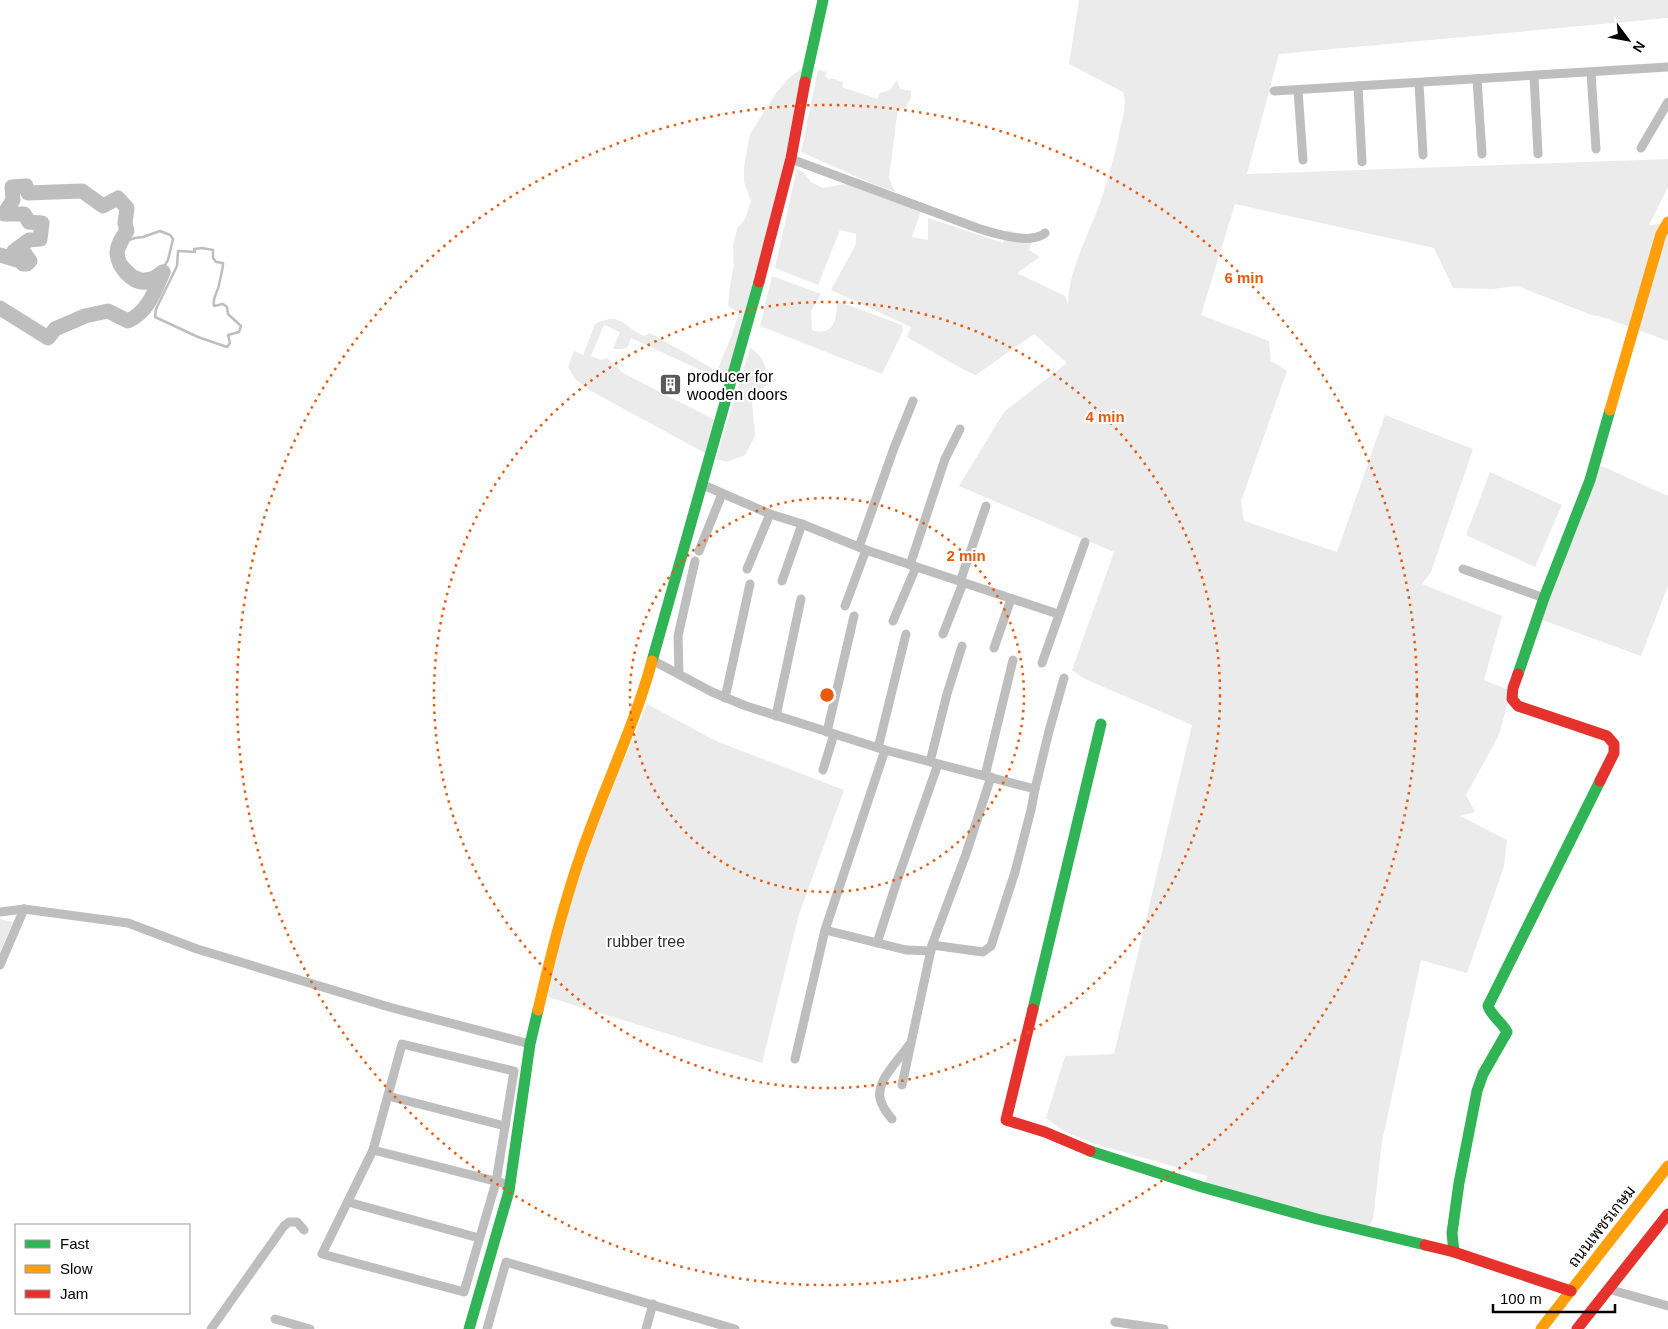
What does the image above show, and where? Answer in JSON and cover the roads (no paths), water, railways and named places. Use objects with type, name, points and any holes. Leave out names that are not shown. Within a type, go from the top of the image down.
[{"type":"main road","points":[[469,1329],[510,1185],[530,1044],[554,940],[588,833],[644,691],[701,484],[730,388],[791,160],[814,38],[824,0]]},
{"type":"main road","points":[[1454,1252],[1452,1233],[1458,1191],[1477,1091],[1483,1074],[1507,1032],[1506,1027],[1489,1012],[1488,1006],[1614,753],[1614,744],[1607,736],[1518,706],[1512,698],[1513,688],[1544,598],[1590,480],[1661,234],[1668,222]]},
{"type":"main road","points":[[1100,724],[1006,1120],[1045,1132],[1091,1151],[1202,1187],[1317,1219],[1454,1252],[1571,1291]]},
{"type":"main road","name":"ถนนเพชรเกษม","points":[[1540,1329],[1668,1166]]},
{"type":"main road","points":[[1577,1329],[1668,1214]]},
{"type":"street","points":[[1274,91],[1668,67]]},
{"type":"street","points":[[1591,72],[1596,149]]},
{"type":"street","points":[[1534,76],[1538,154]]},
{"type":"street","points":[[1478,79],[1482,154]]},
{"type":"street","points":[[1419,83],[1423,155]]},
{"type":"street","points":[[1358,86],[1362,162]]},
{"type":"street","points":[[1298,90],[1303,160]]},
{"type":"street","points":[[1641,148],[1668,102]]},
{"type":"street","points":[[791,160],[980,229],[1031,239],[1041,237],[1046,233]]},
{"type":"street","points":[[845,606],[894,448],[913,401]]},
{"type":"street","points":[[893,621],[913,566],[945,458],[960,429]]},
{"type":"street","points":[[701,484],[770,514],[802,524],[863,548],[1058,614]]},
{"type":"street","points":[[699,551],[722,494]]},
{"type":"street","points":[[943,634],[986,506]]},
{"type":"street","points":[[747,569],[770,514]]},
{"type":"street","points":[[782,581],[802,524]]},
{"type":"street","points":[[1042,663],[1085,542]]},
{"type":"street","points":[[679,674],[678,636],[695,561]]},
{"type":"street","points":[[1464,569],[1544,598]]},
{"type":"street","points":[[725,698],[750,584]]},
{"type":"street","points":[[994,648],[1011,599]]},
{"type":"street","points":[[776,716],[802,600]]},
{"type":"street","points":[[823,770],[854,616]]},
{"type":"street","points":[[795,1059],[825,930],[881,749],[906,634]]},
{"type":"street","points":[[876,943],[934,763],[947,694],[962,646]]},
{"type":"street","points":[[652,660],[725,698],[776,716],[881,749],[1035,789]]},
{"type":"street","points":[[902,1085],[931,948],[966,854],[988,776],[1013,660]]},
{"type":"street","points":[[825,930],[906,950],[931,948],[984,952],[990,948],[1015,872],[1064,678]]},
{"type":"street","points":[[0,965],[24,909]]},
{"type":"street","points":[[0,912],[24,909],[128,924],[234,960],[389,1006],[530,1044]]},
{"type":"street","points":[[892,1119],[882,1106],[880,1091],[887,1074],[912,1041]]},
{"type":"street","points":[[402,1044],[514,1071],[496,1182],[464,1292],[322,1254],[373,1150],[388,1096],[402,1044]]},
{"type":"street","points":[[388,1096],[505,1126]]},
{"type":"street","points":[[373,1150],[510,1185]]},
{"type":"street","points":[[348,1202],[479,1238]]},
{"type":"street","points":[[211,1329],[284,1226],[289,1222],[296,1222],[304,1230]]},
{"type":"street","points":[[489,1329],[506,1262],[735,1329]]},
{"type":"street","points":[[1608,1289],[1668,1306]]},
{"type":"street","points":[[646,1329],[653,1304]]},
{"type":"street","points":[[275,1319],[307,1329]]},
{"type":"street","points":[[1115,1322],[1164,1329]]},
{"type":"waterway","points":[[0,255],[27,264],[30,261],[25,254],[14,251],[29,240],[40,239],[42,223],[29,222],[24,214],[4,214],[13,200],[12,187],[26,186],[28,193],[82,191],[103,206],[118,198],[127,208],[125,223],[127,231],[117,250],[118,258],[126,273],[135,280],[146,282],[163,272]]},
{"type":"waterway","points":[[160,231],[170,235],[173,239],[165,265],[158,272],[142,274],[135,271],[124,260],[123,252],[129,240],[160,231]]},
{"type":"waterway","points":[[202,248],[213,250],[213,258],[216,262],[223,263],[214,306],[223,304],[227,307],[228,314],[241,326],[239,332],[228,335],[230,343],[227,347],[198,337],[155,317],[156,309],[177,266],[178,251],[195,252],[194,249],[202,248]]},
{"type":"waterway","points":[[0,308],[48,338],[55,329],[85,316],[108,311],[128,321],[146,307],[163,272]]},
{"type":"place","name":"producer for wooden doors","points":[[671,385]]},
{"type":"park label","name":"rubber tree","points":[[646,941]]}]
